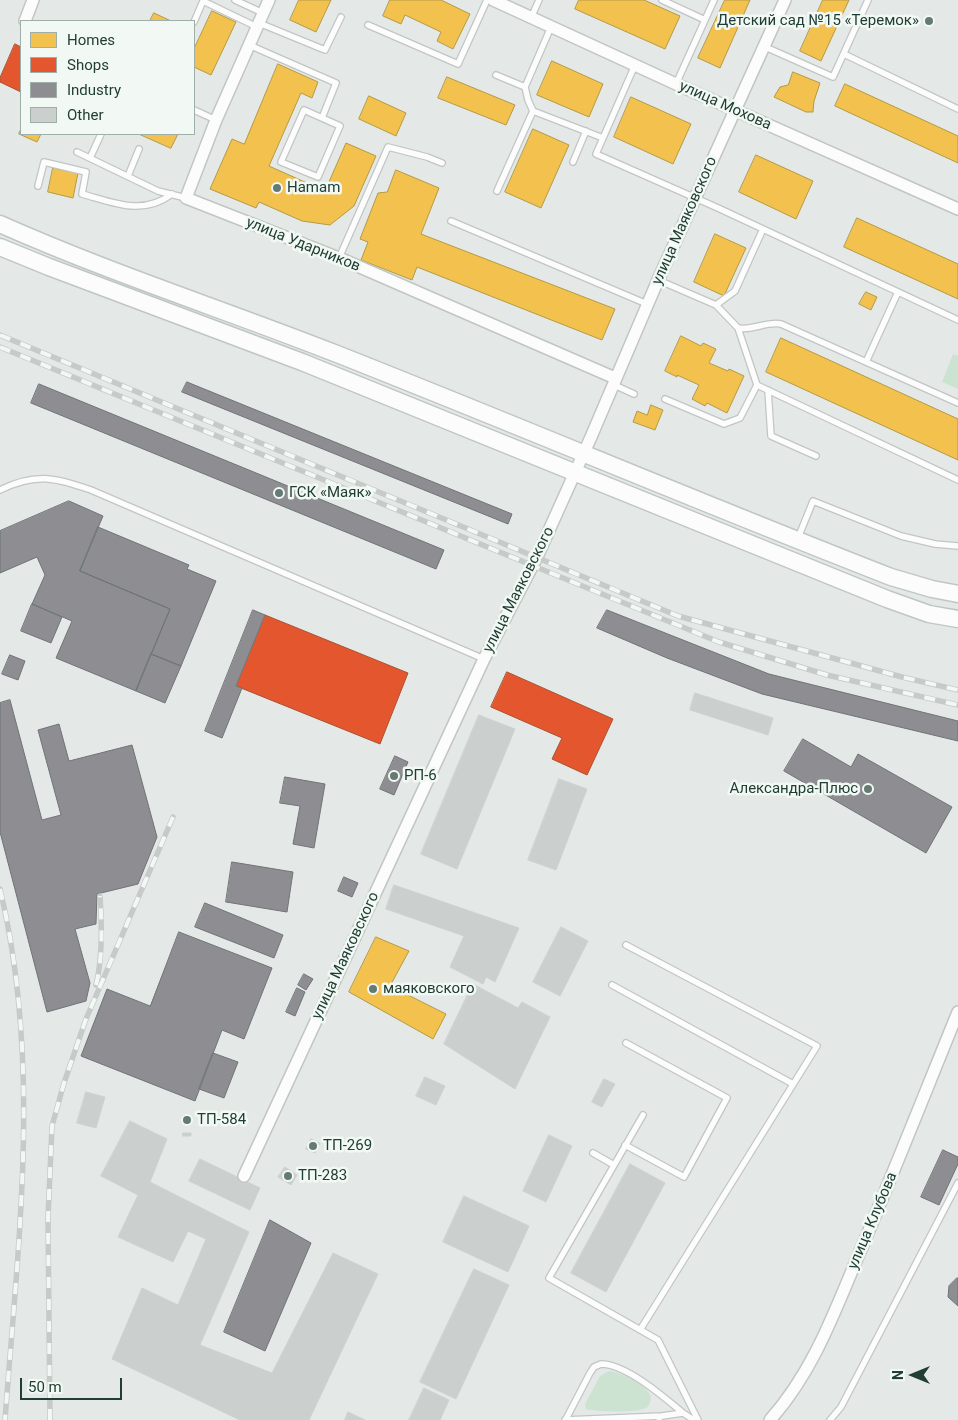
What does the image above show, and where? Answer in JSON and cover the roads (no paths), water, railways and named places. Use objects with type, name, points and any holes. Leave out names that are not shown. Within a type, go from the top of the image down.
[{"type":"main road","points":[[0,224],[47,244],[308,343],[891,577],[958,594]]},
{"type":"main road","points":[[0,247],[302,362],[887,599],[929,614],[958,619]]},
{"type":"street","points":[[25,20],[33,0]]},
{"type":"street","points":[[186,198],[216,120],[269,0]]},
{"type":"street","name":"улица Мохова","points":[[493,0],[676,84],[958,209]]},
{"type":"street","name":"улица Маяковского","points":[[244,1176],[484,659],[537,557],[584,453],[647,304],[785,0]]},
{"type":"street","name":"улица Ударников","points":[[186,198],[339,258],[614,381]]},
{"type":"street","name":"улица Клубова","points":[[770,1420],[796,1388],[819,1347],[890,1182],[958,1012]]},
{"type":"lane","points":[[235,0],[260,21]]},
{"type":"lane","points":[[368,25],[458,64],[486,0]]},
{"type":"lane","points":[[531,18],[539,0]]},
{"type":"lane","points":[[662,0],[704,20]]},
{"type":"lane","points":[[676,84],[714,0]]},
{"type":"lane","points":[[764,46],[833,77],[868,0]]},
{"type":"lane","points":[[195,20],[203,1],[260,21],[326,50],[341,17]]},
{"type":"lane","points":[[551,27],[525,87],[533,111],[603,138]]},
{"type":"lane","points":[[249,45],[336,83],[322,118]]},
{"type":"lane","points":[[844,54],[958,108]]},
{"type":"lane","points":[[635,65],[596,154],[696,197],[958,320]]},
{"type":"lane","points":[[496,75],[525,87]]},
{"type":"lane","points":[[195,110],[216,120]]},
{"type":"lane","points":[[304,110],[322,118],[340,126],[318,177],[281,162],[304,110]]},
{"type":"lane","points":[[497,191],[533,111]]},
{"type":"lane","points":[[573,162],[586,131]]},
{"type":"lane","points":[[90,158],[101,135]]},
{"type":"lane","points":[[339,258],[388,147],[442,163]]},
{"type":"lane","points":[[128,176],[139,149]]},
{"type":"lane","points":[[77,152],[158,190],[186,198]]},
{"type":"lane","points":[[38,186],[44,162],[86,172],[82,194],[133,207],[149,206],[163,201],[172,194]]},
{"type":"lane","points":[[451,221],[647,304]]},
{"type":"lane","points":[[716,305],[735,290],[763,229]]},
{"type":"lane","points":[[658,280],[716,305],[738,328],[757,385],[740,418],[724,424],[665,399]]},
{"type":"lane","points":[[866,362],[898,292]]},
{"type":"lane","points":[[738,328],[781,324],[958,403]]},
{"type":"lane","points":[[614,381],[634,394]]},
{"type":"lane","points":[[757,385],[958,480]]},
{"type":"lane","points":[[768,390],[771,436],[816,456]]},
{"type":"lane","points":[[0,490],[16,482],[31,478],[47,478],[92,490],[484,659]]},
{"type":"lane","points":[[798,540],[814,500],[901,536],[935,544],[958,546]]},
{"type":"lane","points":[[626,945],[817,1046],[640,1330]]},
{"type":"lane","points":[[612,985],[794,1084]]},
{"type":"lane","points":[[625,1145],[684,1177],[727,1098],[626,1043]]},
{"type":"lane","points":[[643,1115],[550,1278],[658,1340],[698,1420]]},
{"type":"lane","points":[[593,1154],[614,1165]]},
{"type":"lane","points":[[830,1420],[841,1407],[958,1183]]},
{"type":"lane","points":[[683,1412],[659,1418],[565,1420],[590,1373],[594,1367],[601,1364],[620,1369],[650,1386],[694,1420]]},
{"type":"railway","points":[[0,335],[678,616],[902,677],[958,690]]},
{"type":"railway","points":[[0,347],[719,642],[827,675],[958,705]]},
{"type":"railway","points":[[50,1420],[48,1218],[52,1126],[64,1083],[86,1019],[173,817]]},
{"type":"railway","points":[[0,889],[13,955],[20,1021],[23,1087],[23,1154],[20,1220],[5,1420]]},
{"type":"railway","points":[[96,985],[101,952],[100,896]]},
{"type":"place","name":"Детский сад №15 «Теремок»","points":[[929,21]]},
{"type":"place","name":"Hamam","points":[[277,188]]},
{"type":"place","name":"ГСК «Маяк»","points":[[279,493]]},
{"type":"place","name":"РП-6","points":[[394,776]]},
{"type":"place","name":"Александра-Плюс","points":[[868,789]]},
{"type":"place","name":"маяковского","points":[[373,989]]},
{"type":"place","name":"ТП-584","points":[[187,1120]]},
{"type":"place","name":"ТП-269","points":[[313,1146]]},
{"type":"place","name":"ТП-283","points":[[288,1176]]}]
